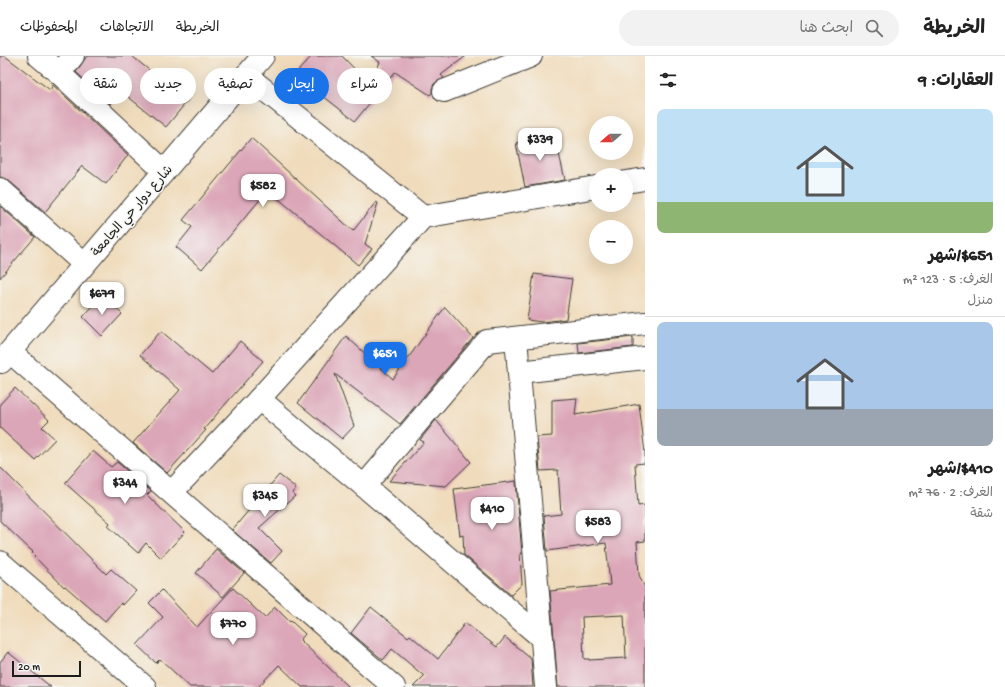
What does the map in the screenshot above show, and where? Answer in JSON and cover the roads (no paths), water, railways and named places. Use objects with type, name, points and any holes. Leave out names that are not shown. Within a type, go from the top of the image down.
[{"type":"street","points":[[39,56],[164,171]]},
{"type":"street","points":[[59,73],[73,56]]},
{"type":"street","name":"شارع دوار حي الجامعة","points":[[252,68],[263,56]]},
{"type":"street","points":[[444,91],[531,56]]},
{"type":"street","points":[[266,91],[423,216]]},
{"type":"street","name":"شارع دوار حي الجامعة","points":[[3,359],[221,104]]},
{"type":"street","points":[[633,181],[645,179]]},
{"type":"street","points":[[172,492],[259,399],[423,216],[589,188]]},
{"type":"street","points":[[0,189],[84,264]]},
{"type":"street","points":[[364,486],[487,341],[645,323]]},
{"type":"street","points":[[516,338],[546,687]]},
{"type":"street","points":[[520,372],[645,358]]},
{"type":"street","points":[[3,359],[172,492],[394,687]]},
{"type":"street","points":[[259,399],[364,486],[542,638]]},
{"type":"street","points":[[0,562],[145,687]]}]
